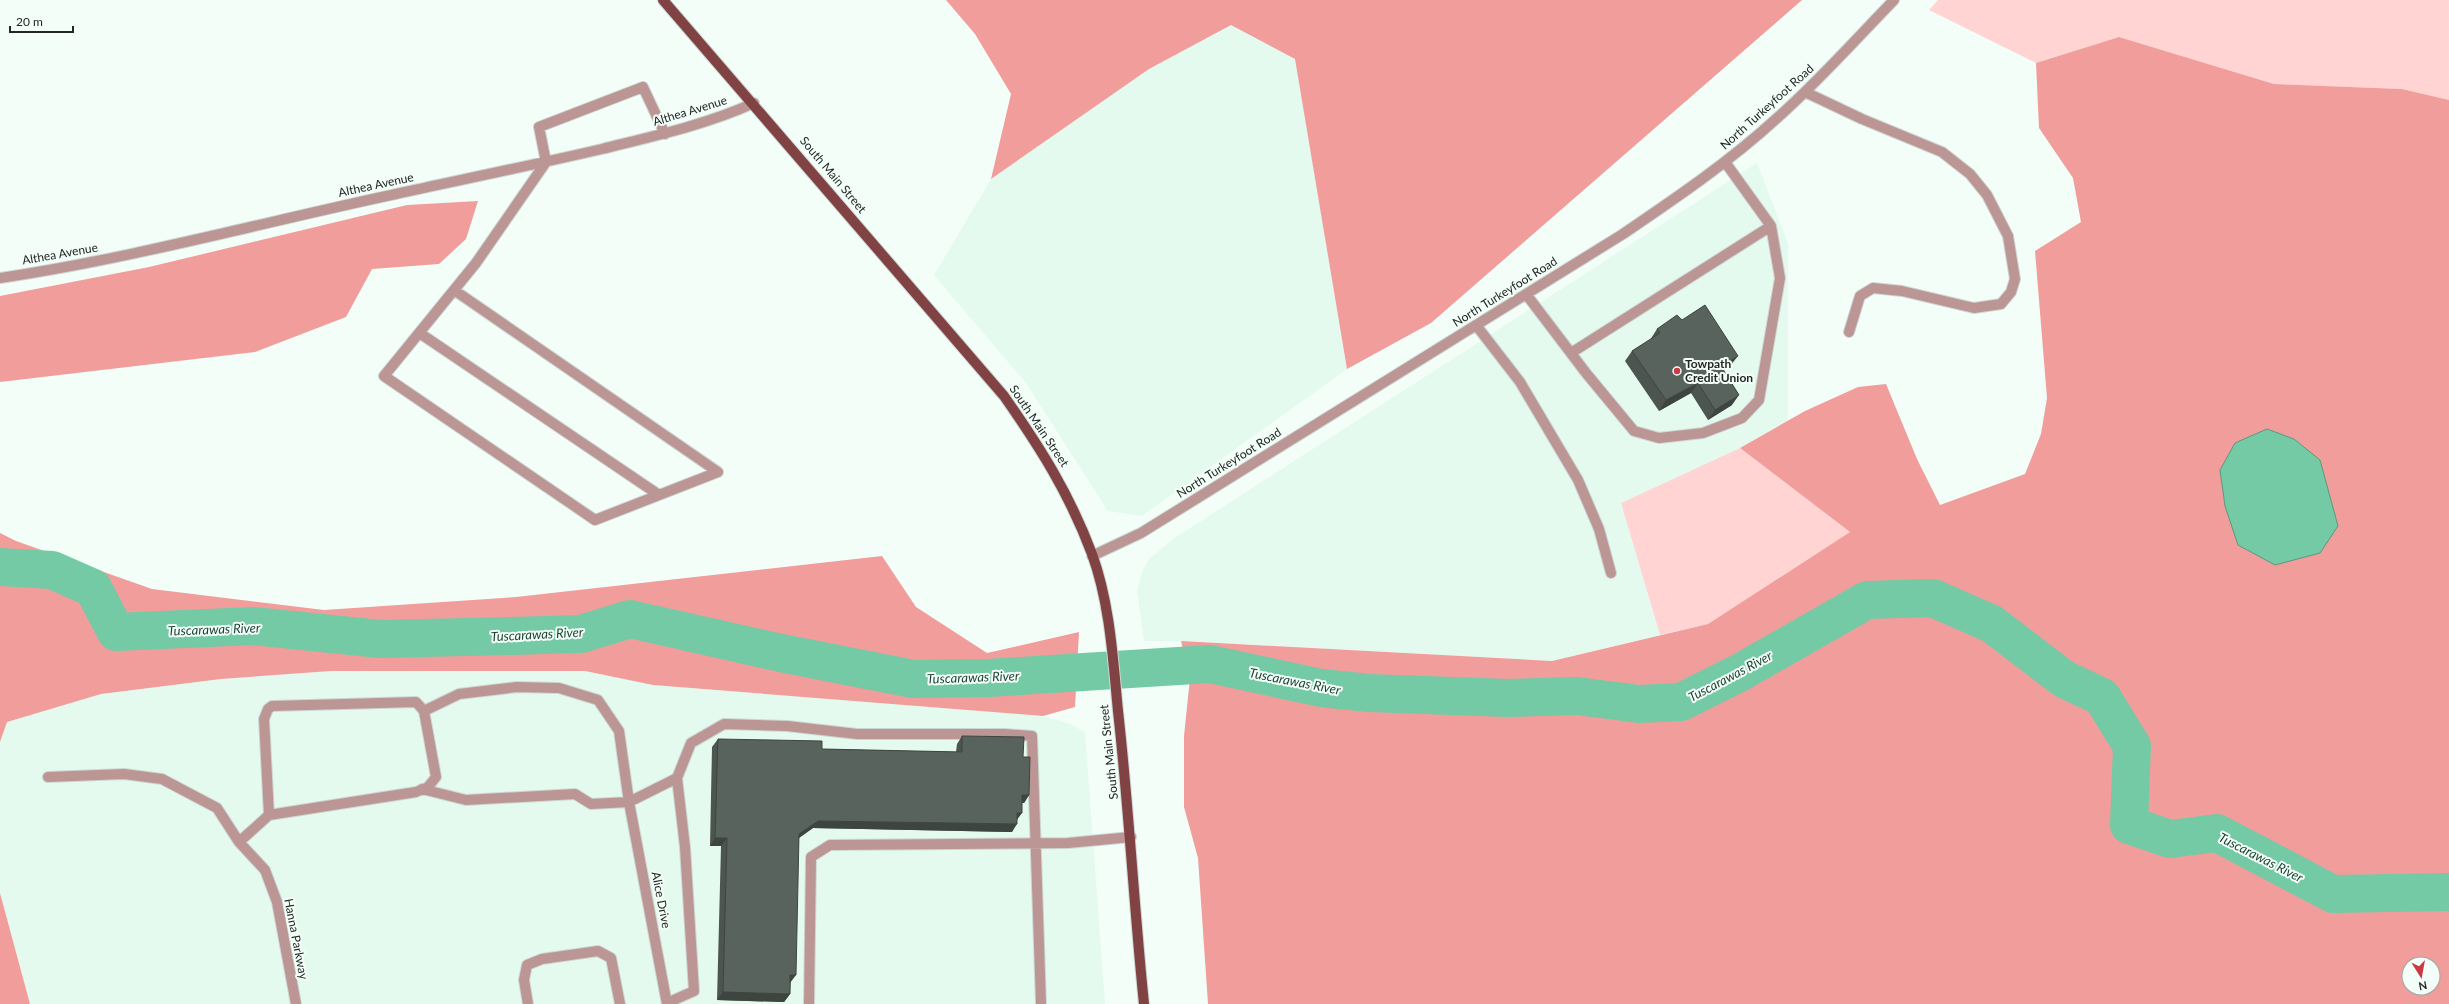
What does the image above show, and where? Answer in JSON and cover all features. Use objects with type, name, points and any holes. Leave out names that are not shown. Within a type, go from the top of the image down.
[{"type":"main road","name":"South Main Street","points":[[664,0],[1004,396],[1048,460],[1070,502],[1092,556],[1108,622],[1131,837],[1144,1004]]},
{"type":"street","name":"North Turkeyfoot Road","points":[[1092,556],[1142,533],[1623,234],[1725,162],[1805,92],[1894,0]]},
{"type":"street","points":[[454,290],[718,472],[595,520],[384,376],[421,334],[454,290],[476,263],[546,162],[539,127],[642,87],[665,134]]},
{"type":"street","points":[[1805,92],[1862,119],[1942,152],[1970,174],[1987,195],[2008,236],[2015,279],[2011,292],[2001,304],[1974,308],[1902,290],[1873,288],[1860,296],[1849,332]]},
{"type":"street","name":"Althea Avenue","points":[[0,278],[67,268],[186,243],[361,201],[546,162],[665,134],[726,116],[754,103]]},
{"type":"street","points":[[1526,294],[1634,431],[1660,438],[1696,434],[1742,418],[1759,400],[1780,278],[1771,226],[1725,162]]},
{"type":"street","points":[[1571,353],[1771,226]]},
{"type":"street","points":[[1476,325],[1520,382],[1578,480],[1599,529],[1611,574]]},
{"type":"street","points":[[421,334],[660,495]]},
{"type":"street","name":"Alice Drive","points":[[424,711],[459,694],[517,687],[559,688],[598,700],[619,731],[628,802],[667,1003]]},
{"type":"street","points":[[239,842],[270,815],[416,792],[428,787],[436,777],[424,711],[416,702],[272,706],[268,709],[264,719],[270,815]]},
{"type":"street","points":[[667,1003],[694,991],[685,847],[677,778],[691,743],[724,724],[787,726],[857,734],[1005,734],[1032,736],[1040,1004]]},
{"type":"street","name":"Hanna Parkway","points":[[48,777],[124,774],[162,778],[217,808],[239,842],[265,870],[277,902],[296,1004]]},
{"type":"street","points":[[422,789],[466,800],[575,794],[591,804],[628,802],[677,778]]},
{"type":"street","points":[[809,1004],[811,857],[830,845],[1035,843],[1131,837]]},
{"type":"street","points":[[528,1004],[524,980],[527,965],[542,959],[598,951],[610,958],[620,1004]]},
{"type":"shaded area","points":[[946,0],[1802,0],[1431,323],[1347,369],[1295,59],[1231,25],[1149,69],[991,179],[1011,94],[975,34]]},
{"type":"shaded area","points":[[1938,0],[2449,0],[2449,100],[2402,89],[2274,84],[2119,37],[2036,63],[1929,10]]},
{"type":"shaded area","points":[[1231,24],[1295,59],[1347,369],[1142,516],[1108,511],[1026,383],[934,275],[991,179],[1149,69]]},
{"type":"shaded area","points":[[2119,37],[2274,84],[2402,89],[2449,100],[2449,1004],[1208,1004],[1198,858],[1184,807],[1184,736],[1190,678],[1181,641],[1552,661],[1708,624],[1850,532],[1740,448],[1805,411],[1858,387],[1886,384],[1917,459],[1940,505],[2025,474],[2041,434],[2047,398],[2035,251],[2081,222],[2073,178],[2039,128],[2036,63]]},
{"type":"shaded area","points":[[1757,163],[1788,244],[1788,420],[1740,448],[1621,503],[1660,635],[1552,661],[1181,641],[1144,641],[1137,591],[1142,572],[1148,560],[1173,539]]},
{"type":"shaded area","points":[[478,201],[466,239],[439,264],[372,269],[346,317],[255,352],[0,382],[0,296],[149,267],[407,205]]},
{"type":"shaded area","points":[[2267,429],[2294,439],[2320,460],[2338,526],[2320,553],[2275,565],[2238,545],[2225,506],[2220,470],[2235,443]]},
{"type":"shaded area","points":[[1740,448],[1850,532],[1708,624],[1660,635],[1621,503]]},
{"type":"shaded area","points":[[0,533],[16,541],[152,589],[324,610],[516,597],[882,556],[916,607],[987,653],[1079,632],[1075,707],[1043,716],[653,685],[585,671],[331,671],[221,679],[101,694],[7,722],[0,742]]},
{"type":"shaded area","points":[[331,671],[585,671],[653,685],[1043,716],[1067,723],[1085,732],[1105,1004],[30,1004],[0,893],[0,742],[7,722],[101,694],[221,679]]},
{"type":"shaded area","points":[[0,893],[30,1004],[0,1004]]},
{"type":"building","name":"Towpath Credit Union","points":[[1705,305],[1738,356],[1721,366],[1739,395],[1715,410],[1698,383],[1666,400],[1632,351],[1660,333],[1657,329],[1677,315],[1682,320]]},
{"type":"building","points":[[962,736],[1024,737],[1023,757],[1030,757],[1029,795],[1022,795],[1022,813],[1017,813],[1017,824],[818,821],[799,834],[796,975],[790,975],[790,994],[723,992],[727,838],[715,838],[718,739],[822,741],[822,749],[962,752]]},
{"type":"waterway","name":"Tuscarawas River","points":[[0,567],[52,570],[93,588],[116,632],[253,626],[380,639],[512,636],[581,634],[630,619],[781,653],[913,679],[988,678],[1210,664],[1321,688],[1369,693],[1508,698],[1577,696],[1639,704],[1681,702],[1739,673],[1867,600],[1933,598],[1992,624],[2064,679],[2102,697],[2132,746],[2129,825],[2170,839],[2217,833],[2333,894],[2449,892]]},
{"type":"place","name":"Towpath Credit Union","points":[[1677,371]]}]
